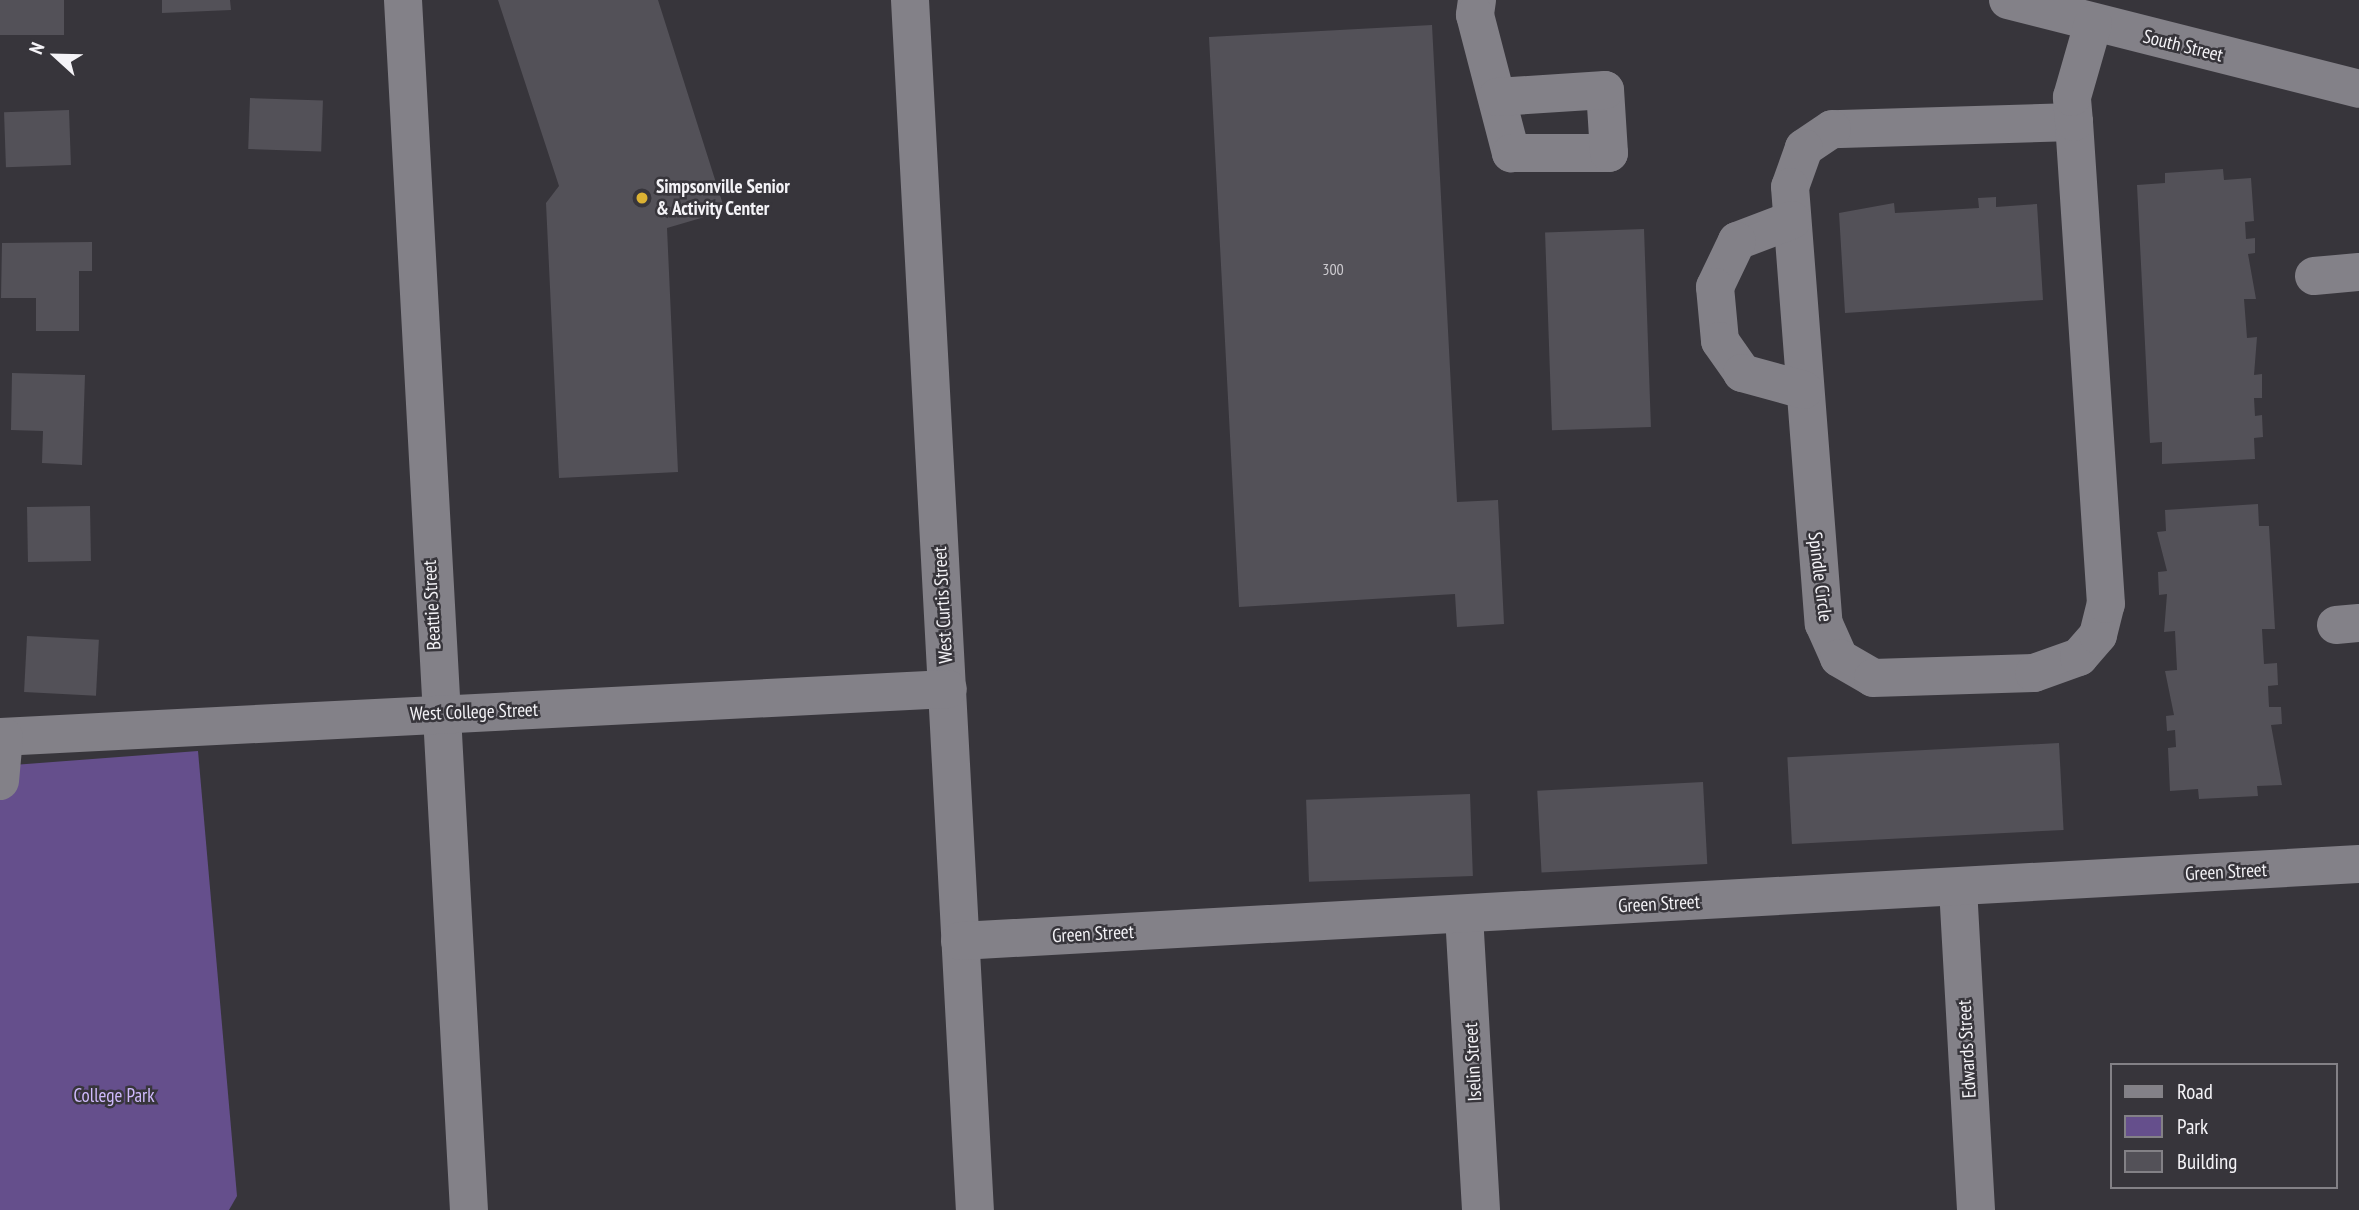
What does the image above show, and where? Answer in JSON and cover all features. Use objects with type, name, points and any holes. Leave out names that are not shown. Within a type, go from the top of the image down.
[{"type":"street","name":"Beattie Street","points":[[402,0],[469,1210]]},
{"type":"street","name":"West Curtis Street","points":[[910,0],[975,1210]]},
{"type":"street","points":[[1477,0],[1475,15],[1497,97]]},
{"type":"street","name":"South Street","points":[[2008,0],[2093,24],[2359,89]]},
{"type":"street","name":"Spindle Circle","points":[[2074,122],[1832,130],[1804,148],[1790,187],[1824,624],[1839,657],[1873,678],[2034,673],[2079,657],[2098,635],[2106,604],[2074,122],[2072,97],[2093,24]]},
{"type":"street","points":[[1792,220],[1737,241],[1715,287],[1720,341],[1742,373],[1804,390]]},
{"type":"street","points":[[2314,276],[2359,272]]},
{"type":"street","name":"West College Street","points":[[2,737],[948,689]]},
{"type":"street","points":[[0,781],[2,737]]},
{"type":"street","name":"Green Street","points":[[960,941],[2359,864]]},
{"type":"street","name":"Edwards Street","points":[[1958,888],[1976,1210]]},
{"type":"street","name":"Iselin Street","points":[[1464,915],[1481,1210]]},
{"type":"green space","name":"College Park","points":[[198,751],[237,1196],[229,1210],[0,1210],[0,766]]},
{"type":"building","points":[[0,0],[64,0],[64,35],[0,35]]},
{"type":"building","points":[[162,0],[230,0],[231,10],[162,13]]},
{"type":"building","points":[[498,0],[658,0],[725,211],[667,228],[678,472],[559,478],[546,203],[559,186]]},
{"type":"building","points":[[1432,25],[1457,502],[1498,500],[1504,624],[1457,627],[1455,594],[1239,607],[1209,37]]},
{"type":"building","points":[[250,98],[323,101],[321,152],[248,149]]},
{"type":"building","points":[[69,110],[71,165],[6,167],[4,112]]},
{"type":"building","points":[[2223,169],[2224,180],[2251,178],[2254,221],[2245,222],[2246,239],[2255,238],[2255,253],[2248,254],[2256,299],[2244,299],[2247,338],[2257,337],[2254,375],[2262,374],[2262,398],[2254,398],[2255,416],[2262,415],[2263,437],[2254,438],[2255,459],[2162,464],[2162,442],[2150,443],[2137,185],[2165,183],[2165,173]]},
{"type":"building","points":[[1996,197],[1996,207],[2037,204],[2043,300],[1845,313],[1839,213],[1894,203],[1895,213],[1979,208],[1978,198]]},
{"type":"building","points":[[1644,229],[1651,427],[1552,430],[1545,232]]},
{"type":"building","points":[[92,242],[92,271],[79,271],[79,331],[36,331],[36,298],[1,298],[2,243]]},
{"type":"building","points":[[12,373],[85,375],[82,465],[42,463],[43,431],[11,430]]},
{"type":"building","points":[[2258,504],[2259,526],[2269,526],[2275,629],[2262,629],[2264,664],[2277,663],[2278,685],[2268,686],[2269,707],[2281,707],[2282,724],[2271,725],[2282,785],[2257,786],[2258,796],[2199,799],[2198,789],[2170,791],[2168,748],[2176,747],[2175,730],[2167,731],[2166,716],[2174,715],[2165,671],[2177,670],[2175,631],[2164,632],[2167,594],[2159,595],[2158,572],[2167,571],[2157,532],[2166,531],[2165,510]]},
{"type":"building","points":[[90,506],[91,561],[28,562],[27,507]]},
{"type":"building","points":[[27,636],[99,640],[96,696],[24,692]]},
{"type":"building","points":[[2059,743],[2064,830],[1792,844],[1787,757]]},
{"type":"building","points":[[1703,782],[1707,864],[1542,873],[1537,791]]},
{"type":"building","points":[[1470,794],[1473,876],[1309,882],[1306,800]]},
{"type":"place","name":"Simpsonville Senior & Activity Center","points":[[642,198]]}]
